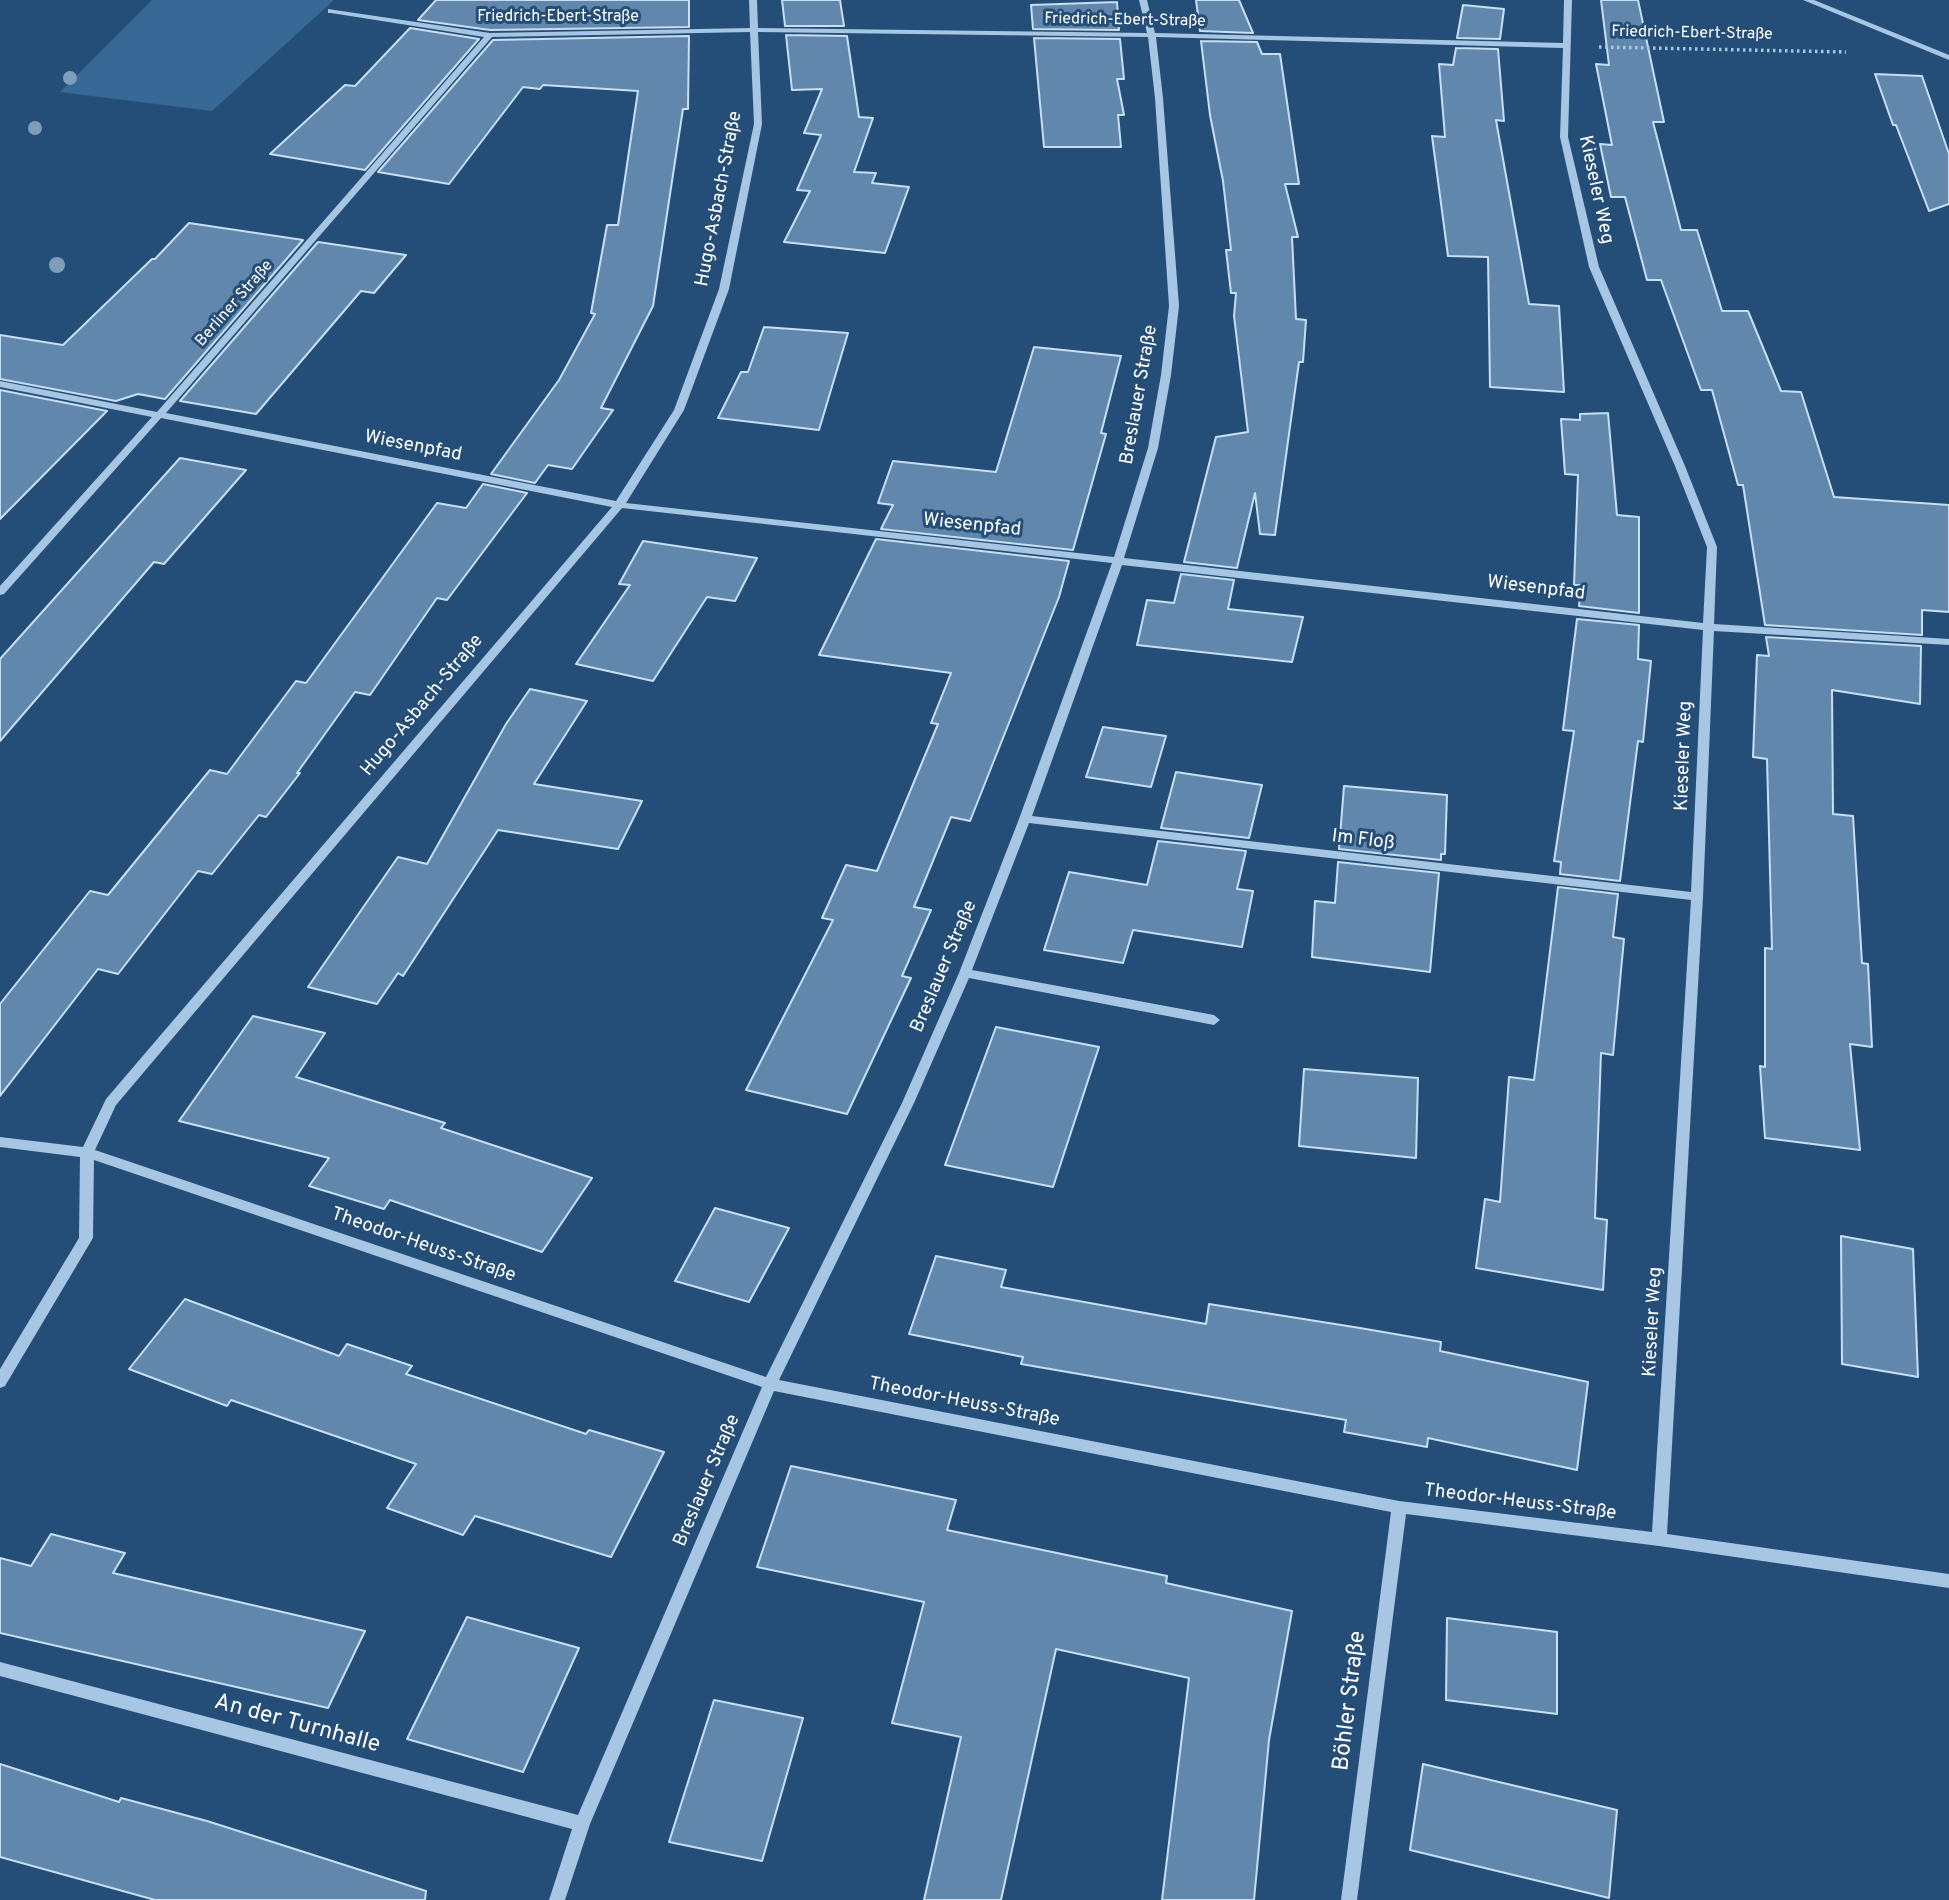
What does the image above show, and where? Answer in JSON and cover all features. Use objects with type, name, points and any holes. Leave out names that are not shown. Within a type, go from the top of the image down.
[{"type":"street","points":[[331,11],[343,0]]},
{"type":"street","name":"Hugo-Asbach-Straße","points":[[0,1382],[86,1238],[87,1153],[111,1102],[620,505],[679,410],[724,289],[758,124],[753,0]]},
{"type":"street","name":"Breslauer Straße","points":[[557,1900],[582,1824],[770,1384],[908,1103],[965,973],[1025,819],[1119,559],[1153,448],[1167,375],[1174,306],[1152,35],[1143,0]]},
{"type":"street","name":"Kieseler Weg","points":[[1568,0],[1564,136],[1594,267],[1712,547],[1697,897],[1659,1539]]},
{"type":"street","points":[[1807,0],[1949,58]]},
{"type":"street","name":"Friedrich-Ebert-Straße","points":[[331,11],[490,35],[755,30],[1152,35],[1567,46]]},
{"type":"street","name":"Berliner Straße","points":[[0,592],[159,415],[490,35]]},
{"type":"street","name":"Wiesenpfad","points":[[0,384],[620,505],[1708,627],[1949,642]]},
{"type":"street","name":"Im Floß","points":[[1025,819],[1697,897]]},
{"type":"street","points":[[965,973],[1214,1020]]},
{"type":"street","name":"Theodor-Heuss-Straße","points":[[0,1142],[87,1153],[770,1384],[1399,1507],[1659,1539],[1949,1581]]},
{"type":"street","name":"Böhler Straße","points":[[1349,1900],[1399,1507]]},
{"type":"street","name":"An der Turnhalle","points":[[0,1669],[582,1824]]},
{"type":"path","name":"Friedrich-Ebert-Straße","points":[[1567,46],[1846,52]]},
{"type":"shaded area","points":[[152,0],[334,0],[212,111],[60,92]]},
{"type":"building","points":[[436,0],[689,0],[689,27],[490,30],[418,20]]},
{"type":"building","points":[[782,0],[840,0],[844,26],[785,26]]},
{"type":"building","points":[[1196,0],[1239,0],[1253,33],[1200,31]]},
{"type":"building","points":[[1601,0],[1638,0],[1664,122],[1653,122],[1681,230],[1697,230],[1722,311],[1748,311],[1781,391],[1801,392],[1834,497],[1949,505],[1949,612],[1922,610],[1922,635],[1765,625],[1743,485],[1738,485],[1712,390],[1701,390],[1661,280],[1647,280],[1625,197],[1611,197],[1600,144],[1612,145],[1596,64],[1609,65]]},
{"type":"building","points":[[1117,2],[1119,30],[1033,29],[1031,5]]},
{"type":"building","points":[[1463,5],[1504,9],[1500,39],[1457,38]]},
{"type":"building","points":[[410,28],[479,39],[365,170],[270,154],[345,85],[355,86]]},
{"type":"building","points":[[786,35],[847,36],[859,117],[873,118],[854,172],[876,173],[872,183],[909,187],[885,253],[784,242],[810,191],[797,190],[821,135],[804,133],[822,89],[792,90]]},
{"type":"building","points":[[689,36],[688,109],[683,109],[653,306],[601,408],[613,410],[572,469],[548,465],[535,483],[491,474],[559,380],[595,314],[591,313],[607,225],[618,225],[638,91],[543,85],[540,89],[523,87],[449,184],[378,172],[493,40]]},
{"type":"building","points":[[1034,38],[1120,39],[1124,79],[1117,79],[1124,115],[1118,115],[1121,147],[1044,147]]},
{"type":"building","points":[[1201,41],[1257,42],[1262,54],[1280,54],[1299,184],[1285,184],[1298,237],[1292,237],[1296,319],[1306,320],[1303,362],[1299,362],[1275,535],[1260,534],[1255,493],[1237,568],[1184,562],[1216,437],[1248,432],[1234,316],[1236,293],[1231,293],[1226,250],[1231,250],[1223,181],[1210,115]]},
{"type":"building","points":[[1456,48],[1498,49],[1504,121],[1496,120],[1529,304],[1559,306],[1564,392],[1490,387],[1488,257],[1448,256],[1432,136],[1445,137],[1439,64],[1453,65]]},
{"type":"building","points":[[1875,74],[1922,76],[1949,154],[1949,204],[1929,211]]},
{"type":"building","points":[[189,223],[303,240],[165,399],[138,394],[116,401],[0,379],[0,335],[63,345],[155,259]]},
{"type":"building","points":[[318,242],[406,255],[374,293],[361,291],[256,414],[180,401]]},
{"type":"building","points":[[764,327],[848,333],[819,430],[718,418],[741,372],[748,372]]},
{"type":"building","points":[[1034,347],[1121,356],[1101,433],[1106,434],[1073,550],[881,529],[893,505],[878,503],[893,461],[996,472]]},
{"type":"building","points":[[0,390],[107,411],[0,519]]},
{"type":"building","points":[[1608,413],[1617,515],[1639,517],[1639,613],[1579,606],[1581,585],[1574,585],[1578,475],[1565,474],[1561,419],[1580,420],[1580,414]]},
{"type":"building","points":[[180,458],[246,470],[164,564],[154,562],[0,741],[0,659]]},
{"type":"building","points":[[483,484],[527,493],[447,600],[437,598],[370,695],[355,692],[297,773],[300,773],[266,817],[259,815],[212,874],[198,871],[118,974],[98,969],[0,1096],[0,1004],[90,891],[108,895],[210,770],[227,774],[296,681],[306,683],[437,503],[466,508]]},
{"type":"building","points":[[876,539],[1069,561],[1059,597],[970,821],[951,817],[914,907],[931,910],[902,976],[911,978],[847,1114],[746,1090],[833,920],[822,918],[846,865],[877,871],[938,724],[931,723],[951,673],[819,655]]},
{"type":"building","points":[[643,541],[757,558],[735,601],[707,597],[653,681],[576,664],[630,585],[619,584]]},
{"type":"building","points":[[1181,574],[1234,580],[1228,609],[1303,617],[1292,662],[1137,645],[1147,600],[1174,603]]},
{"type":"building","points":[[1577,619],[1639,625],[1638,659],[1651,661],[1643,742],[1638,741],[1620,881],[1560,874],[1561,862],[1554,861],[1574,731],[1563,730]]},
{"type":"building","points":[[1766,637],[1921,646],[1920,704],[1832,690],[1833,814],[1853,816],[1862,963],[1868,964],[1872,1047],[1850,1044],[1860,1150],[1765,1138],[1760,1066],[1765,1067],[1765,948],[1772,949],[1767,759],[1753,757],[1757,655],[1769,656]]},
{"type":"building","points":[[530,689],[587,701],[534,784],[642,801],[618,849],[498,830],[403,976],[398,973],[377,1004],[308,987],[398,857],[427,864],[506,724]]},
{"type":"building","points":[[1103,727],[1166,736],[1151,787],[1086,777]]},
{"type":"building","points":[[1176,772],[1262,785],[1249,838],[1161,828]]},
{"type":"building","points":[[1344,786],[1447,795],[1445,854],[1441,854],[1441,860],[1339,849]]},
{"type":"building","points":[[1158,841],[1246,851],[1237,889],[1253,891],[1242,947],[1133,930],[1123,963],[1044,950],[1069,872],[1147,885]]},
{"type":"building","points":[[1338,862],[1439,873],[1430,972],[1312,957],[1315,901],[1335,903]]},
{"type":"building","points":[[1558,887],[1618,894],[1613,937],[1624,939],[1613,1055],[1601,1053],[1595,1218],[1607,1220],[1603,1290],[1476,1268],[1485,1199],[1500,1202],[1509,1077],[1534,1080]]},
{"type":"building","points":[[253,1016],[325,1033],[296,1077],[445,1123],[441,1128],[592,1178],[542,1252],[390,1200],[384,1209],[309,1186],[329,1158],[179,1121]]},
{"type":"building","points":[[996,1027],[1099,1047],[1053,1187],[945,1165]]},
{"type":"building","points":[[1304,1069],[1418,1078],[1416,1158],[1299,1146]]},
{"type":"building","points":[[715,1208],[789,1228],[749,1302],[675,1281]]},
{"type":"building","points":[[1841,1236],[1913,1249],[1918,1377],[1842,1364]]},
{"type":"building","points":[[936,1256],[1006,1270],[1001,1287],[1206,1324],[1209,1304],[1360,1328],[1441,1342],[1440,1351],[1588,1382],[1577,1470],[1428,1438],[1427,1447],[1344,1432],[1346,1420],[1021,1364],[1023,1357],[909,1334]]},
{"type":"building","points":[[185,1299],[339,1356],[347,1344],[412,1366],[406,1374],[586,1434],[589,1430],[664,1452],[611,1557],[475,1516],[463,1535],[387,1508],[416,1464],[231,1400],[227,1406],[129,1369]]},
{"type":"building","points":[[791,1466],[956,1500],[947,1530],[1167,1576],[1166,1583],[1292,1611],[1269,1740],[1254,1900],[1162,1900],[1189,1678],[1056,1649],[1001,1900],[924,1900],[961,1737],[892,1723],[924,1602],[757,1567]]},
{"type":"building","points":[[51,1534],[125,1553],[113,1573],[365,1631],[328,1708],[0,1633],[0,1558],[31,1566]]},
{"type":"building","points":[[467,1617],[579,1648],[523,1772],[407,1739]]},
{"type":"building","points":[[1447,1618],[1557,1632],[1557,1714],[1446,1700]]},
{"type":"building","points":[[714,1700],[803,1718],[762,1861],[669,1842]]},
{"type":"building","points":[[0,1764],[119,1802],[121,1798],[207,1821],[426,1891],[425,1900],[155,1900],[0,1857]]},
{"type":"building","points":[[1423,1764],[1617,1810],[1609,1898],[1410,1850]]}]
